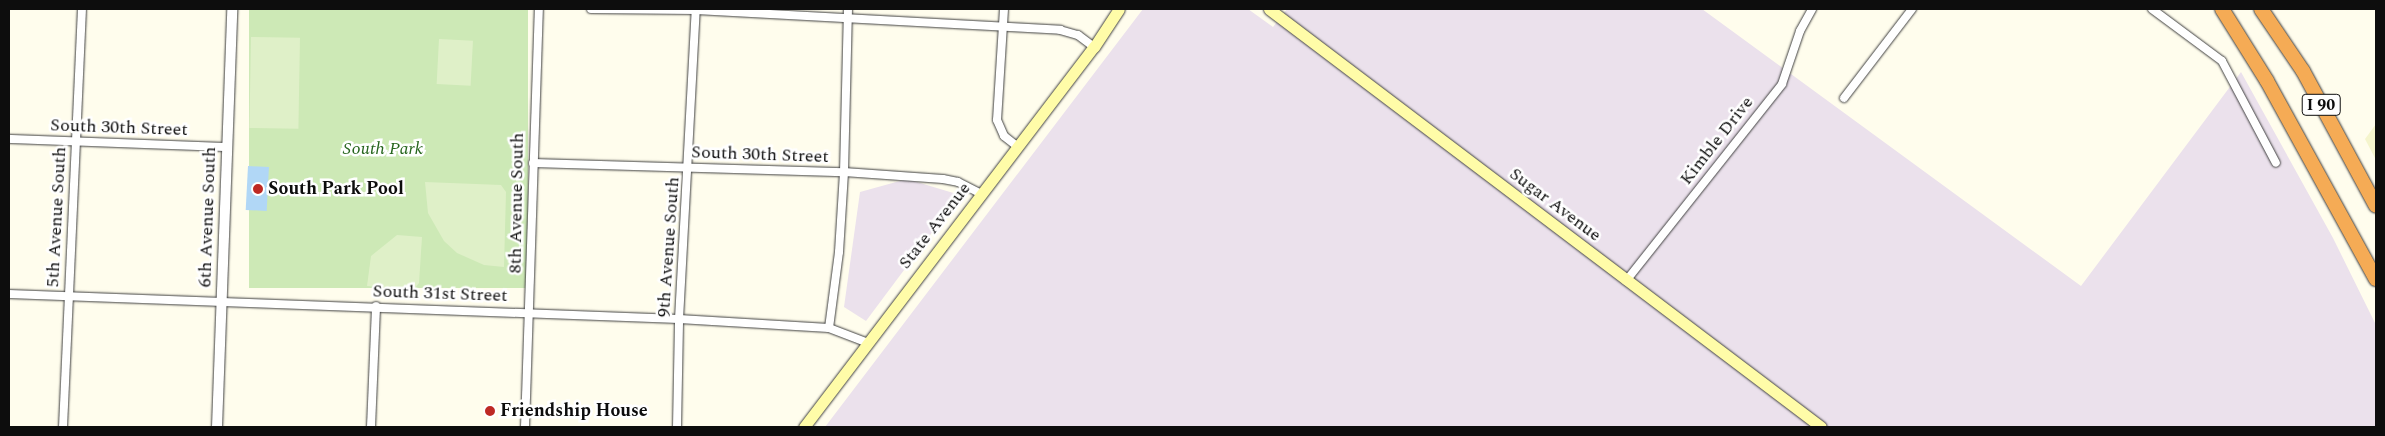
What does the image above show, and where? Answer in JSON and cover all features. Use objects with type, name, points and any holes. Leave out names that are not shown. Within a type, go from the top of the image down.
[{"type":"highway","points":[[2215,9],[2267,80]]},
{"type":"highway","name":"I 90","points":[[2222,9],[2267,80],[2376,279]]},
{"type":"highway","name":"I 90","points":[[2261,9],[2302,71],[2376,206]]},
{"type":"main road","name":"State Avenue","points":[[804,427],[1094,47],[1119,9]]},
{"type":"main road","name":"State Avenue","points":[[1094,47],[1128,9]]},
{"type":"main road","name":"Sugar Avenue","points":[[1269,9],[1821,427]]},
{"type":"street","name":"5th Avenue South","points":[[63,427],[82,9]]},
{"type":"street","name":"6th Avenue South","points":[[217,427],[232,9]]},
{"type":"street","name":"8th Avenue South","points":[[525,427],[539,9]]},
{"type":"street","points":[[591,9],[696,10],[1060,30],[1078,36],[1094,47]]},
{"type":"street","points":[[829,328],[839,252],[844,172],[848,9]]},
{"type":"street","points":[[1004,9],[997,120],[1004,136],[1018,147]]},
{"type":"street","name":"Kimble Drive","points":[[1626,281],[1782,84],[1800,31],[1812,9]]},
{"type":"street","points":[[1844,98],[1912,9]]},
{"type":"street","points":[[2152,9],[2222,61],[2276,163]]},
{"type":"street","name":"9th Avenue South","points":[[677,427],[679,319],[689,168],[696,10]]},
{"type":"street","name":"South 30th Street","points":[[9,139],[227,147]]},
{"type":"street","name":"South 30th Street","points":[[533,163],[844,172],[958,182],[982,194]]},
{"type":"street","name":"South 31st Street","points":[[9,294],[221,304],[376,306],[679,319],[829,328],[868,343]]},
{"type":"street","points":[[371,427],[376,306]]},
{"type":"shaded area","points":[[1143,9],[1248,9],[1273,27],[1287,9],[1702,9],[2081,286],[2241,72],[2333,238],[2376,325],[2376,427],[825,427]]},
{"type":"shaded area","points":[[907,179],[960,195],[866,321],[844,307],[860,192]]},
{"type":"green space","name":"South Park","points":[[249,9],[528,9],[528,288],[249,288]]},
{"type":"green space","points":[[251,37],[300,38],[298,129],[249,128]]},
{"type":"green space","points":[[439,39],[473,41],[471,86],[437,84]]},
{"type":"green space","points":[[2376,124],[2376,160],[2365,139]]},
{"type":"green space","points":[[425,182],[501,185],[506,192],[504,267],[484,265],[457,253],[444,241],[428,213]]},
{"type":"green space","points":[[397,235],[422,237],[419,283],[414,289],[367,286],[371,256]]},
{"type":"water","name":"South Park Pool","points":[[248,166],[269,167],[267,211],[246,210]]},
{"type":"place","name":"South Park Pool","points":[[258,189]]},
{"type":"place","name":"Friendship House","points":[[490,411]]}]
